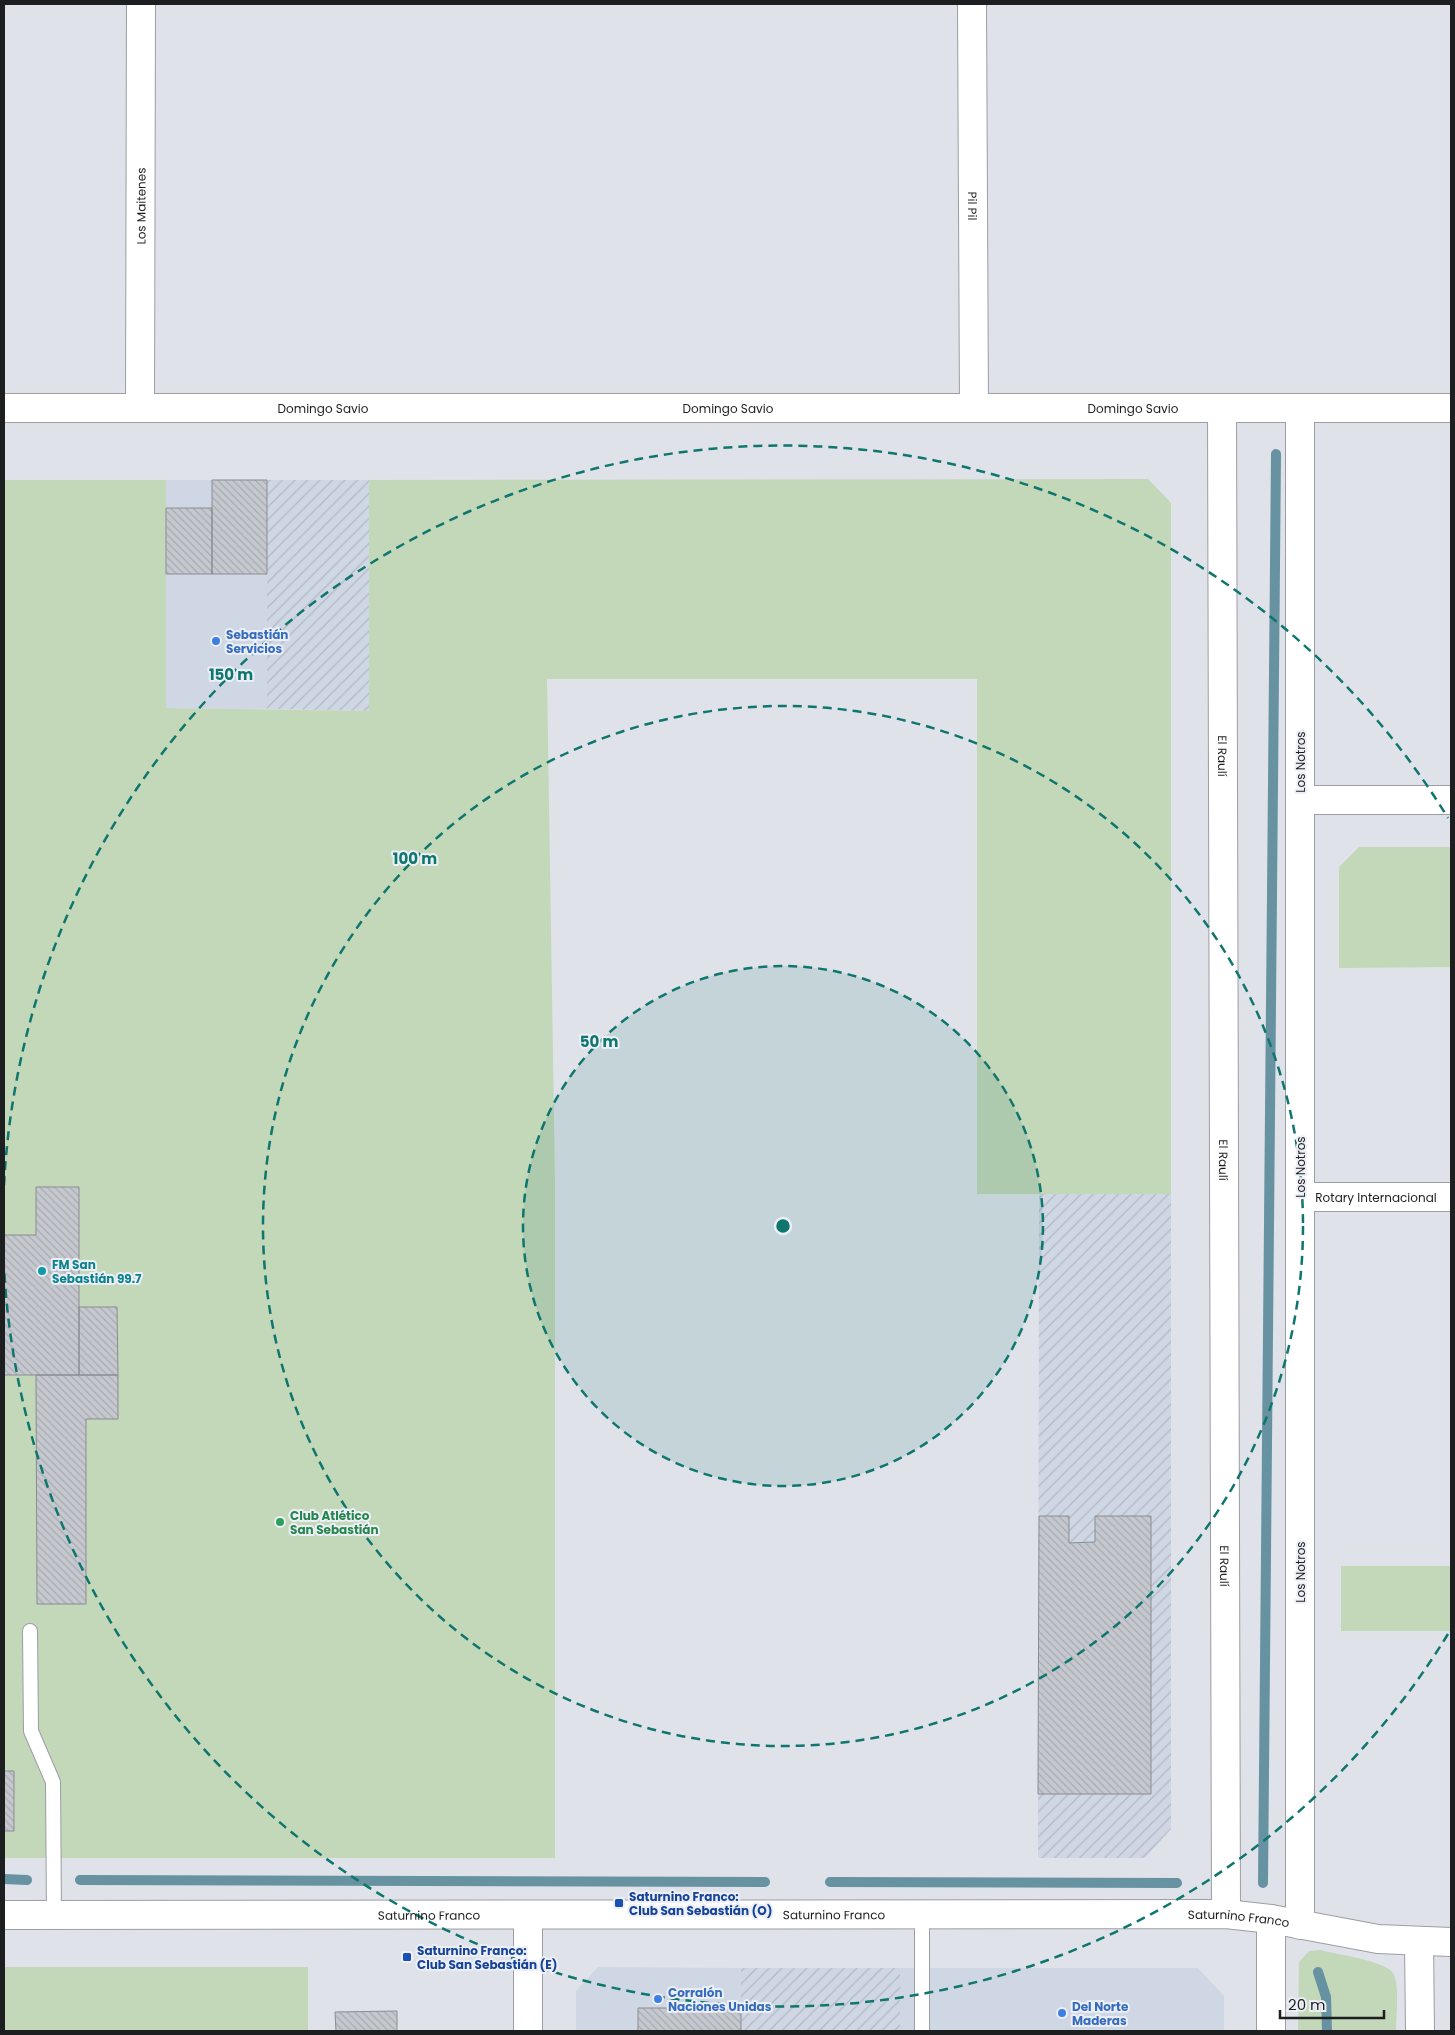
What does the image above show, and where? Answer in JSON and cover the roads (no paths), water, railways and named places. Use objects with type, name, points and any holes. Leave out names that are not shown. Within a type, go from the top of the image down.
[{"type":"street","name":"Los Maitenes","points":[[140,408],[141,4]]},
{"type":"street","name":"Pil Pil","points":[[972,4],[974,408]]},
{"type":"street","name":"Domingo Savio","points":[[4,408],[1451,408]]},
{"type":"street","name":"El Raulí","points":[[1222,408],[1226,1914]]},
{"type":"street","name":"Los Notros","points":[[1300,408],[1300,1925]]},
{"type":"street","points":[[1300,800],[1451,800]]},
{"type":"street","name":"Rotary Internacional","points":[[1300,1196],[1451,1197]]},
{"type":"street","name":"Saturnino Franco","points":[[4,1915],[1226,1914],[1271,1919],[1378,1939],[1451,1942]]},
{"type":"street","points":[[528,1915],[528,2031]]},
{"type":"street","points":[[1271,1919],[1271,2031]]},
{"type":"street","points":[[1420,1942],[1420,2031]]},
{"type":"lane","points":[[30,1631],[31,1731],[53,1782],[54,1915]]},
{"type":"lane","points":[[922,1915],[922,2031]]},
{"type":"waterway","points":[[1263,1883],[1276,454]]},
{"type":"waterway","points":[[4,1879],[27,1880]]},
{"type":"waterway","points":[[80,1880],[765,1882]]},
{"type":"waterway","points":[[830,1882],[1177,1883]]},
{"type":"waterway","points":[[1318,1972],[1326,1997],[1327,2031]]},
{"type":"place","name":"Sebastián Servicios","points":[[216,641]]},
{"type":"place","name":"FM San Sebastián 99.7","points":[[42,1271]]},
{"type":"place","name":"Club Atlético San Sebastián","points":[[280,1522]]},
{"type":"place","name":"Saturnino Franco: Club San Sebastián (O)","points":[[619,1903]]},
{"type":"place","name":"Saturnino Franco: Club San Sebastián (E)","points":[[407,1957]]},
{"type":"place","name":"Corralón Naciones Unidas","points":[[658,1999]]},
{"type":"place","name":"Del Norte Maderas","points":[[1062,2013]]}]
